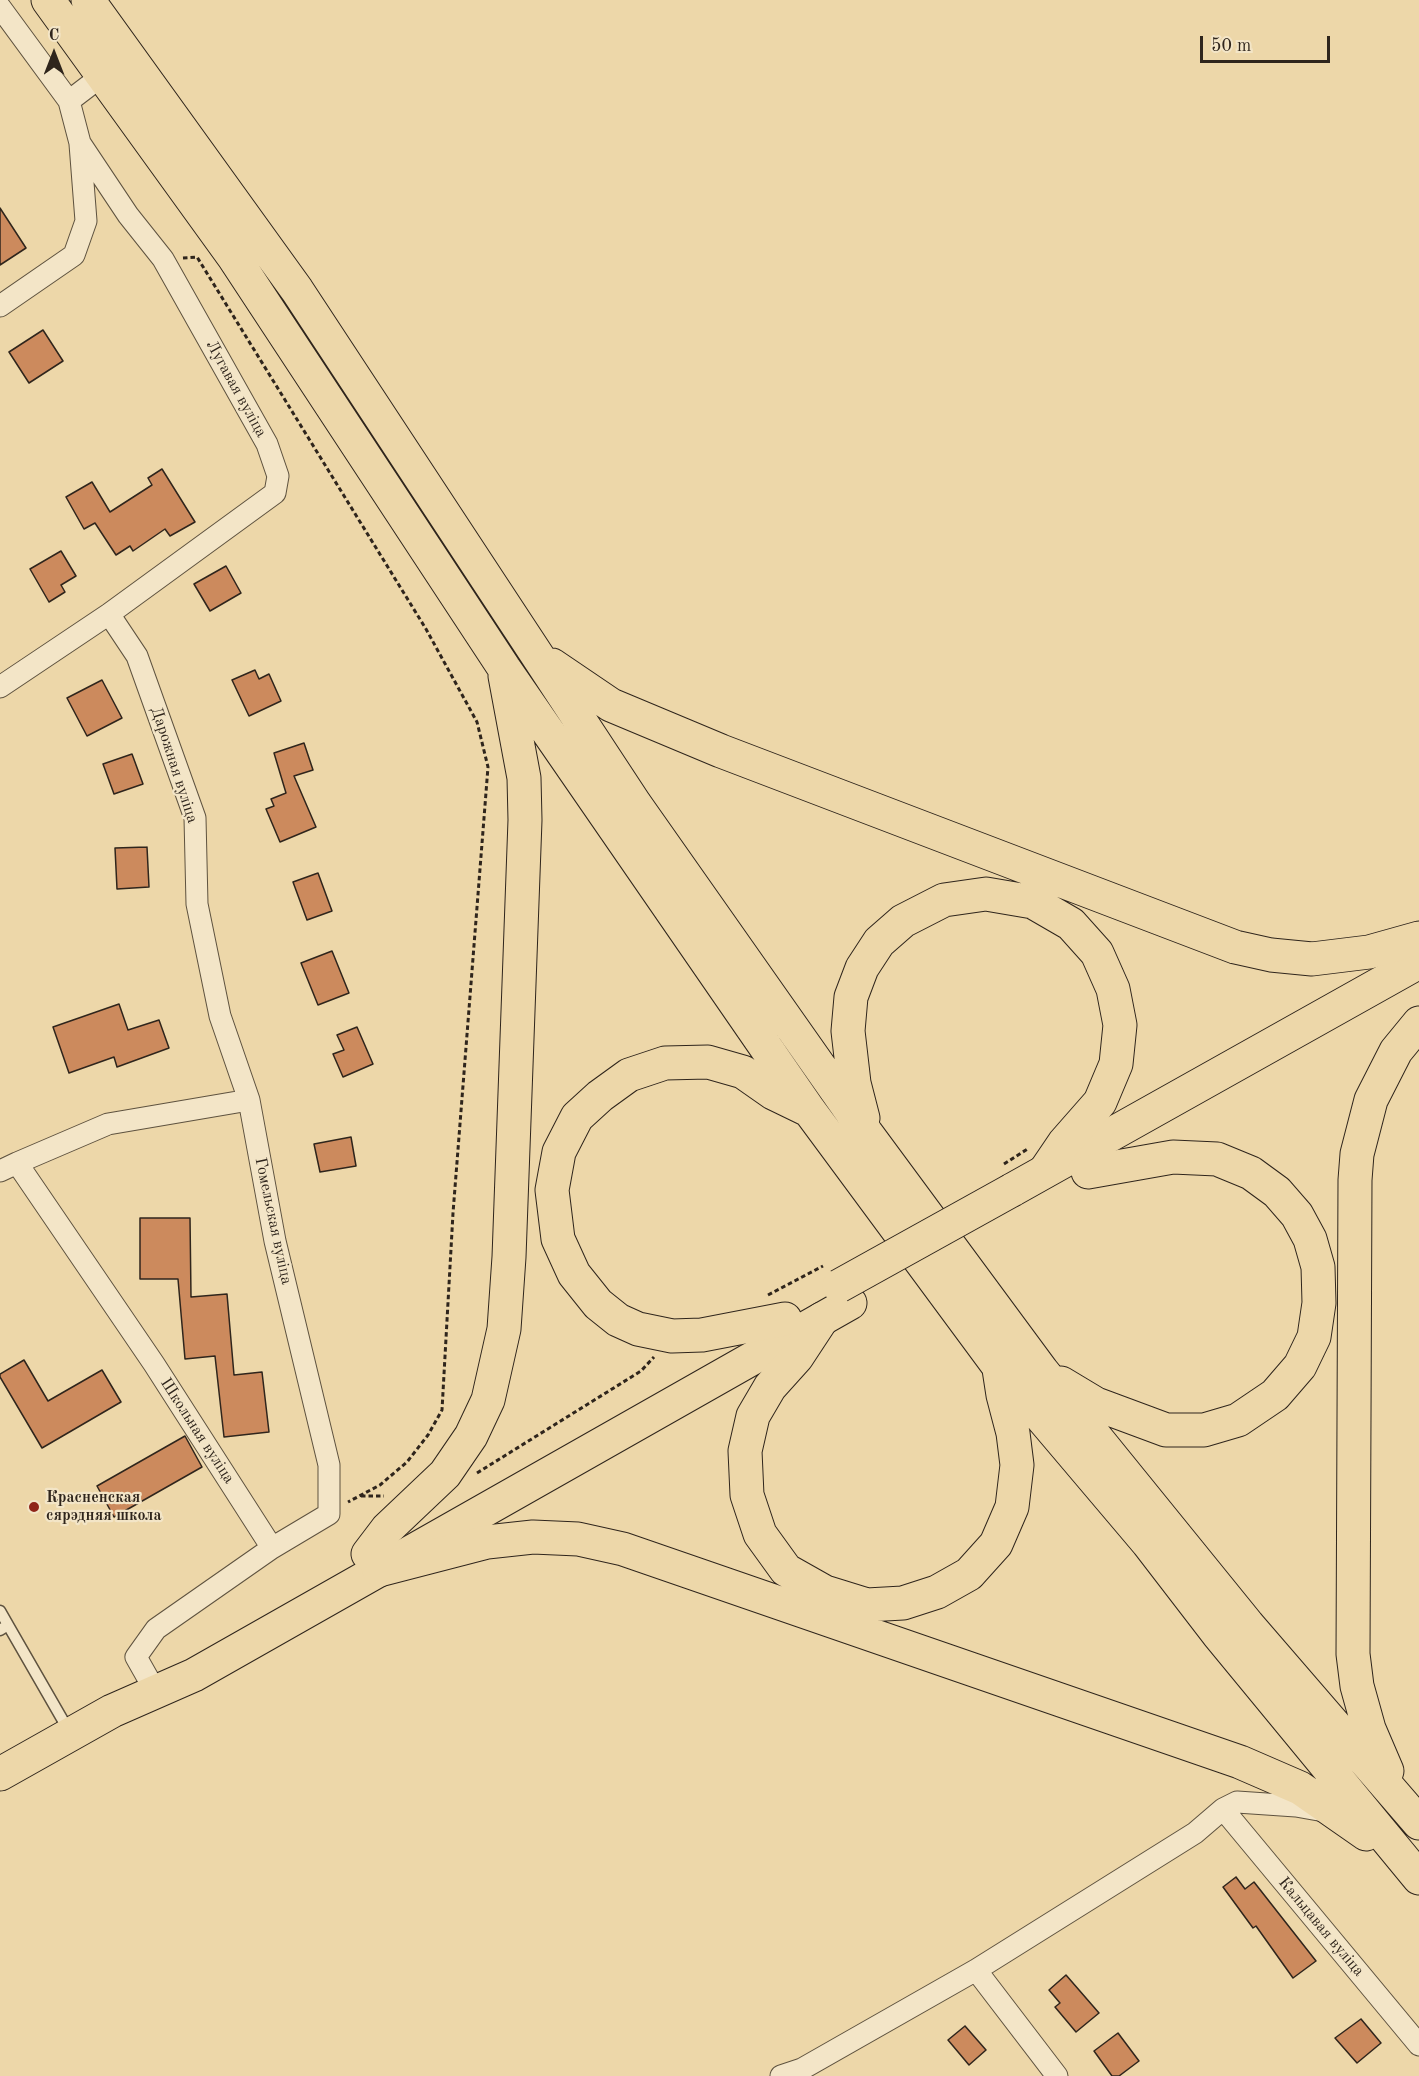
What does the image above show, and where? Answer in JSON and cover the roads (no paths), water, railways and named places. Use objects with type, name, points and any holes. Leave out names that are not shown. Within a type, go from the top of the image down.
[{"type":"main road","points":[[48,0],[116,65],[297,290],[635,804],[867,1134],[1042,1371],[1248,1625],[1409,1811]]},
{"type":"main road","points":[[88,0],[116,65],[292,344],[504,668],[809,1110],[999,1367],[1148,1543],[1218,1634],[1409,1867]]},
{"type":"main road","points":[[534,651],[568,679],[611,705],[721,751],[1235,947],[1271,955],[1312,959],[1369,952],[1419,938]]},
{"type":"main road","points":[[374,1562],[387,1529],[445,1474],[471,1436],[488,1400],[504,1329],[509,1257],[525,820],[524,778],[509,711],[504,668]]},
{"type":"main road","points":[[867,1134],[854,1083],[848,1031],[850,998],[862,968],[879,942],[903,921],[944,900],[986,894],[1033,902],[1071,924],[1097,953],[1113,989],[1120,1025],[1116,1064],[1100,1102],[1064,1143],[1045,1171],[1017,1199]]},
{"type":"main road","points":[[1045,1171],[1111,1137],[1419,962]]},
{"type":"main road","points":[[0,1774],[112,1711],[194,1675],[374,1562],[785,1318],[844,1295],[1017,1199],[1088,1172],[1419,983]]},
{"type":"main road","points":[[1409,1811],[1369,1729],[1357,1686],[1353,1654],[1354,1180],[1357,1154],[1371,1100],[1396,1051],[1419,1023]]},
{"type":"main road","points":[[785,1318],[702,1335],[672,1336],[638,1329],[618,1320],[598,1304],[574,1274],[558,1239],[552,1190],[559,1152],[577,1117],[600,1095],[629,1075],[665,1063],[708,1062],[743,1072],[773,1093],[809,1110]]},
{"type":"main road","points":[[1042,1371],[1096,1404],[1166,1430],[1204,1430],[1238,1420],[1275,1395],[1300,1366],[1314,1337],[1319,1303],[1318,1268],[1311,1239],[1297,1215],[1278,1192],[1251,1173],[1217,1159],[1173,1156],[1088,1172]]},
{"type":"main road","points":[[844,1295],[822,1319],[797,1357],[770,1387],[753,1416],[745,1451],[747,1495],[760,1534],[786,1570],[825,1592],[867,1605],[903,1604],[937,1592],[969,1574],[996,1544],[1012,1507],[1017,1464],[1014,1433],[1003,1395],[999,1367]]},
{"type":"main road","points":[[112,1711],[149,1680],[374,1562],[822,1319]]},
{"type":"main road","points":[[374,1562],[488,1542],[533,1537],[578,1539],[623,1549],[1240,1762],[1300,1788],[1340,1814],[1409,1867]]},
{"type":"street","name":"Лугавая вуліца","points":[[0,7],[69,101],[80,143],[128,215],[163,259],[267,444],[278,476],[275,493],[109,614],[0,687]]},
{"type":"street","points":[[69,101],[116,65]]},
{"type":"street","points":[[0,306],[74,255],[86,222],[80,143]]},
{"type":"street","name":"Дарожная вуліца","points":[[109,614],[137,656],[195,818],[197,904],[219,1016],[249,1101]]},
{"type":"street","points":[[8,1167],[108,1124],[249,1101]]},
{"type":"street","name":"Гомельская вуліца","points":[[249,1101],[275,1241],[329,1465],[329,1514],[272,1548]]},
{"type":"street","name":"Школьная вуліца","points":[[8,1167],[154,1364],[272,1548]]},
{"type":"street","points":[[149,1680],[136,1658],[156,1629],[272,1548]]},
{"type":"street","points":[[781,2076],[802,2069],[975,1970],[1195,1833],[1230,1806],[1246,1780],[1240,1762]]},
{"type":"street","points":[[1230,1806],[1296,1806],[1340,1814]]},
{"type":"street","name":"Кальцавая вуліца","points":[[1230,1806],[1419,2045]]},
{"type":"street","points":[[975,1970],[1057,2076]]},
{"type":"lane","points":[[0,1611],[4,1628],[70,1734]]},
{"type":"place","name":"Красненская сярэдняя школа","points":[[34,1507]]}]
